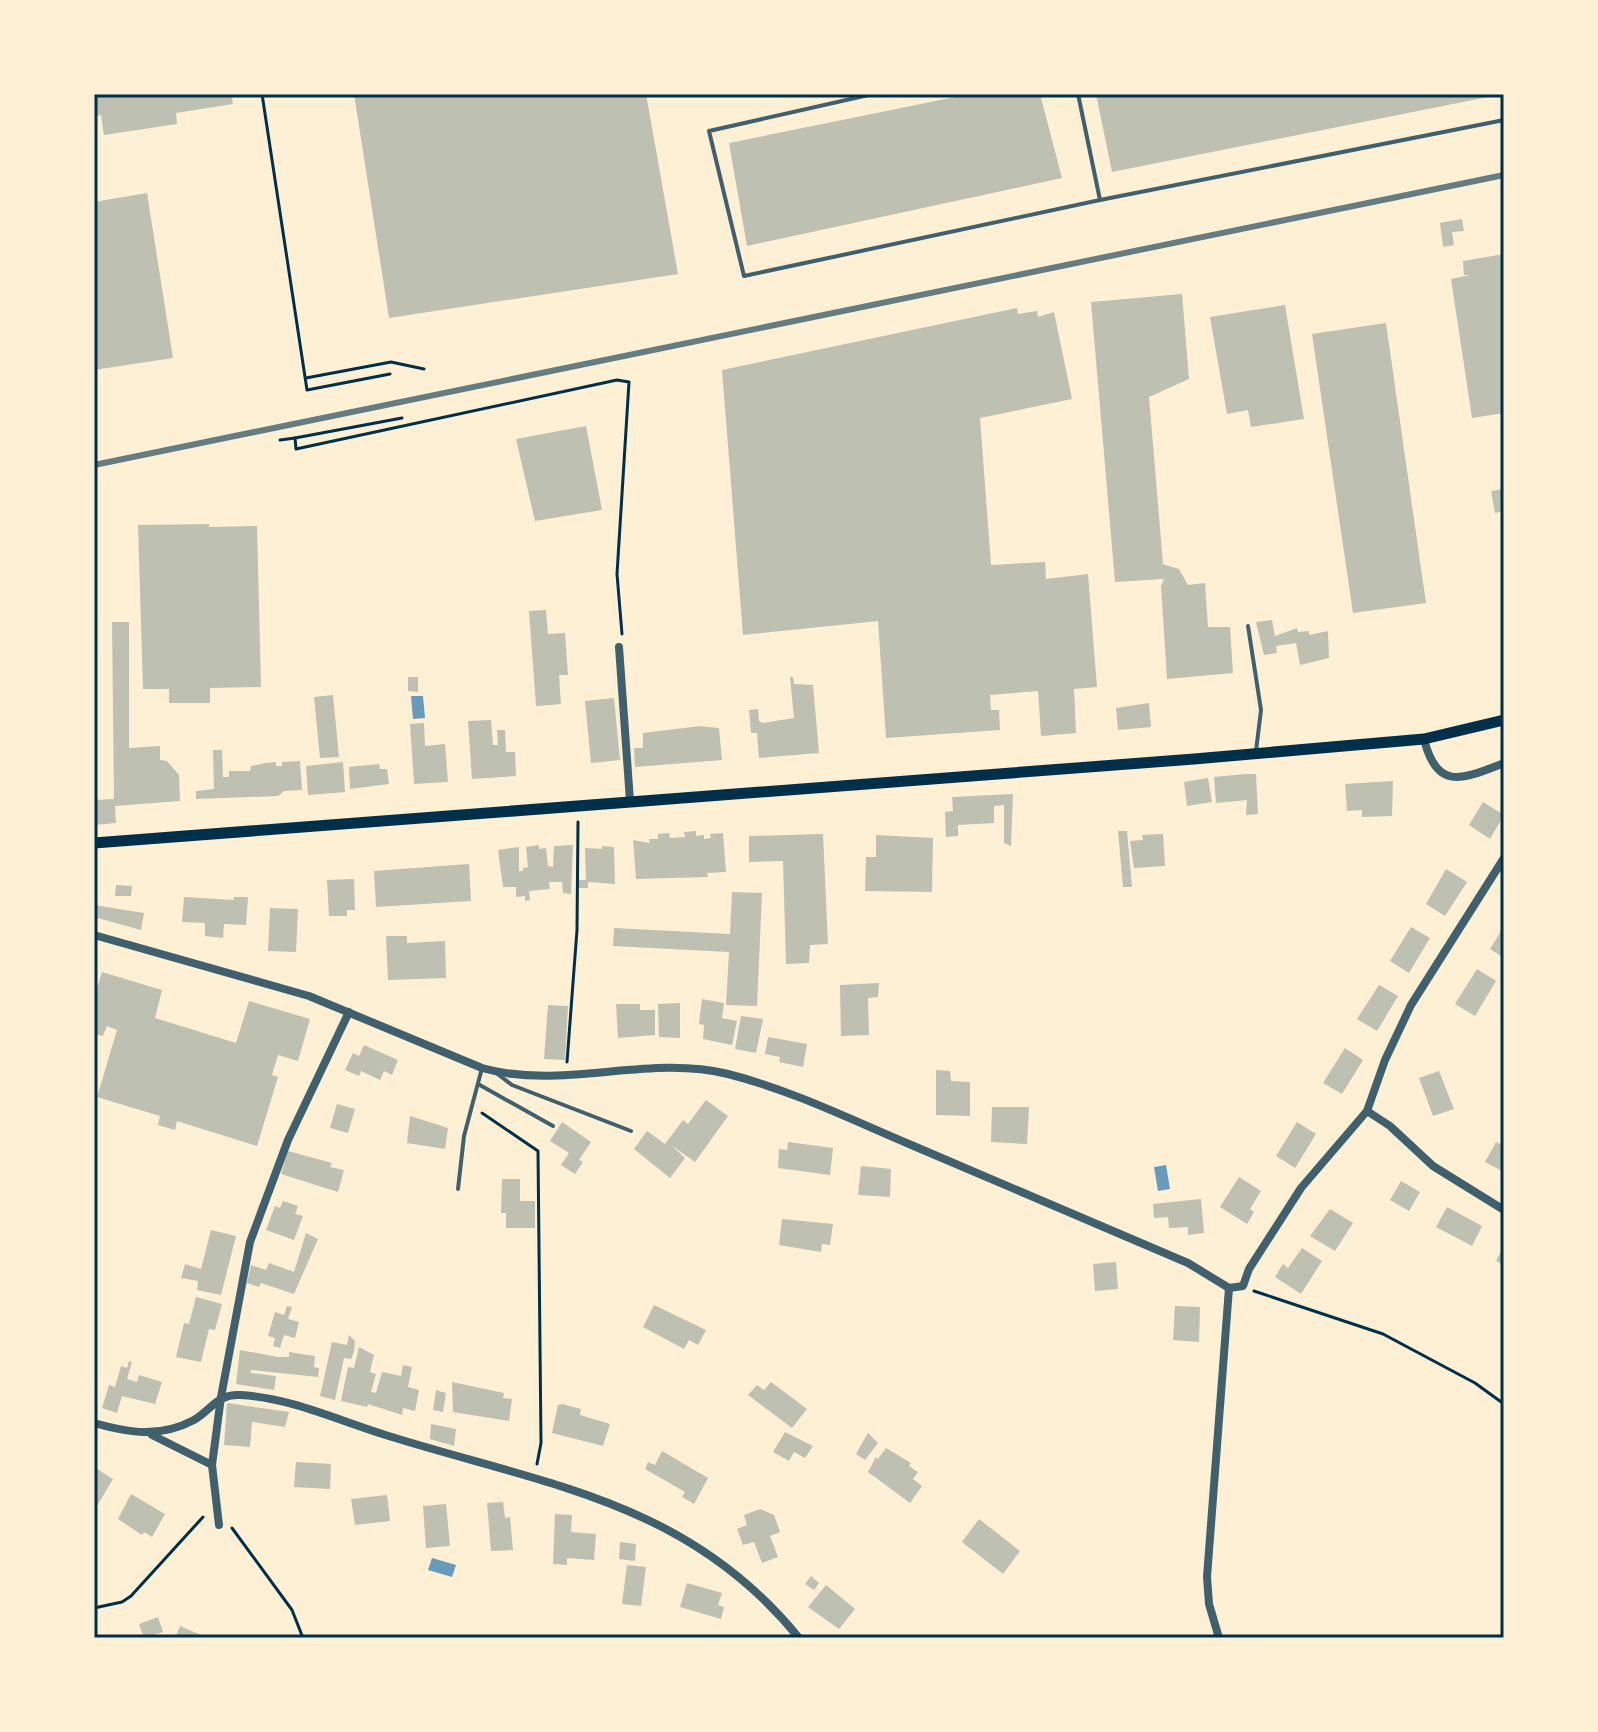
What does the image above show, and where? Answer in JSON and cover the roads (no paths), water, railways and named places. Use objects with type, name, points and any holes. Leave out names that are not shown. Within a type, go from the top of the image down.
[{"type":"main road","points":[[94,843],[1256,754],[1424,739],[1504,720]]},
{"type":"street","points":[[619,647],[630,801]]},
{"type":"street","points":[[1424,739],[1434,768],[1446,777],[1472,775],[1504,763]]},
{"type":"street","points":[[94,935],[309,996],[494,1072],[535,1079],[685,1067],[769,1087],[1188,1263],[1229,1288],[1243,1286],[1249,1269],[1301,1188],[1367,1111],[1385,1060],[1411,1005],[1504,858]]},
{"type":"street","points":[[219,1525],[212,1465],[221,1397],[250,1242],[288,1140],[349,1012]]},
{"type":"street","points":[[1367,1111],[1390,1126],[1433,1166],[1504,1210]]},
{"type":"street","points":[[1219,1638],[1209,1604],[1207,1577],[1229,1288]]},
{"type":"street","points":[[151,1435],[195,1419],[221,1397],[237,1395],[282,1400],[392,1437],[596,1495],[644,1516],[698,1549],[753,1591],[799,1638]]},
{"type":"street","points":[[94,1423],[151,1435],[212,1465]]},
{"type":"lane","points":[[873,94],[709,131],[744,276],[1100,200],[1504,120]]},
{"type":"lane","points":[[1078,94],[1100,200]]},
{"type":"lane","points":[[1248,626],[1261,710],[1256,754]]},
{"type":"lane","points":[[458,1189],[464,1136],[482,1068]]},
{"type":"lane","points":[[494,1072],[512,1085],[631,1131]]},
{"type":"lane","points":[[478,1084],[553,1126]]},
{"type":"water","points":[[411,696],[423,696],[425,718],[413,719]]},
{"type":"water","points":[[1166,1165],[1170,1189],[1158,1191],[1154,1167]]},
{"type":"water","points":[[432,1558],[456,1565],[452,1577],[428,1570]]},
{"type":"railway","points":[[94,465],[1504,175]]}]
